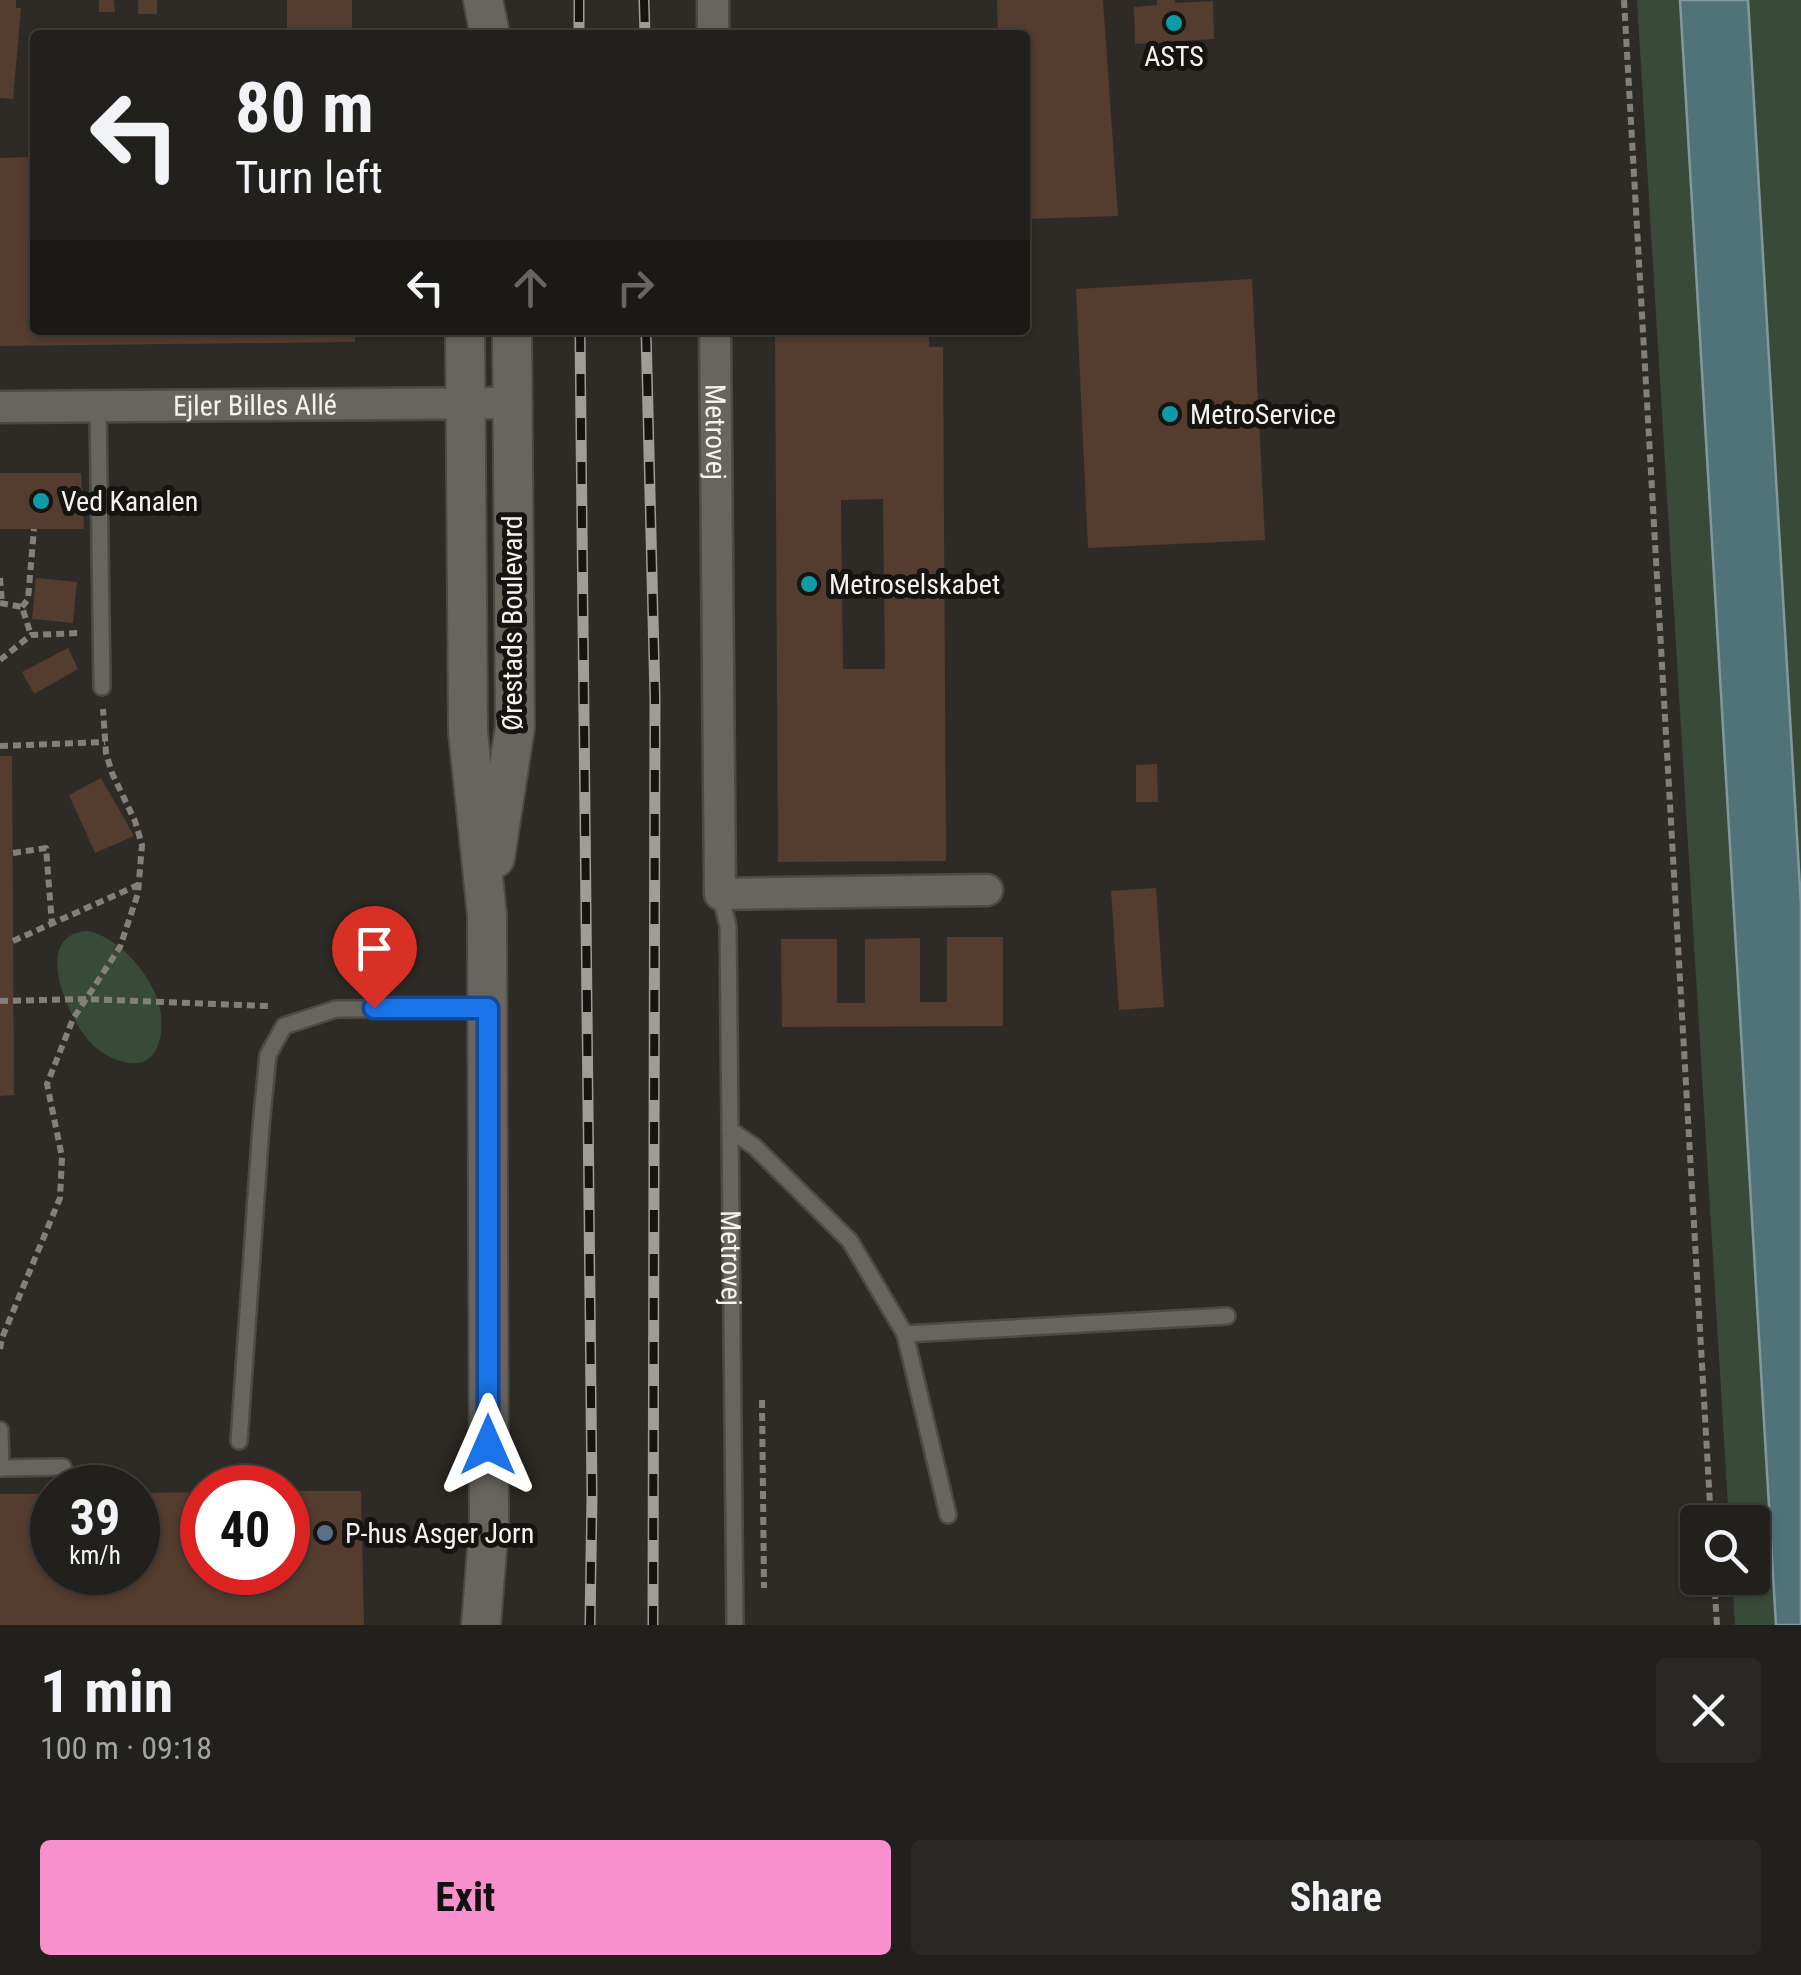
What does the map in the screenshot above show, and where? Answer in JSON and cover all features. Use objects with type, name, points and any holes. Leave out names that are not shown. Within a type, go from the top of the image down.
[{"type":"street","points":[[465,30],[470,0]]},
{"type":"street","points":[[483,0],[489,30]]},
{"type":"street","points":[[713,0],[713,30]]},
{"type":"street","name":"Ørestads Boulevard","points":[[464,335],[468,732],[487,915],[489,1524],[481,1625]]},
{"type":"street","name":"Ørestads Boulevard","points":[[487,915],[514,727],[512,335]]},
{"type":"street","name":"Metrovej","points":[[716,335],[720,894]]},
{"type":"street","name":"Ejler Billes Allé","points":[[0,408],[512,403]]},
{"type":"street","points":[[720,894],[986,890]]},
{"type":"street","name":"Ørestads Boulevard","points":[[489,1524],[504,1625]]},
{"type":"lane","points":[[98,407],[102,686]]},
{"type":"lane","name":"Metrovej","points":[[720,894],[728,926],[735,1625]]},
{"type":"lane","points":[[239,1441],[268,1055],[284,1026],[336,1009],[488,1008]]},
{"type":"lane","points":[[730,1130],[755,1147],[850,1241],[905,1334],[948,1515]]},
{"type":"lane","points":[[905,1334],[1226,1316]]},
{"type":"lane","points":[[0,1430],[0,1468],[30,1468]]},
{"type":"path","points":[[1624,0],[1710,1505]]},
{"type":"path","points":[[22,607],[28,599],[34,530]]},
{"type":"path","points":[[0,578],[1,604],[22,607]]},
{"type":"path","points":[[22,607],[31,635]]},
{"type":"path","points":[[0,660],[31,635],[101,632]]},
{"type":"path","points":[[0,1349],[60,1198],[62,1157],[46,1084],[73,1018],[120,947],[138,893],[142,845],[106,753],[102,686]]},
{"type":"path","points":[[0,746],[105,742]]},
{"type":"path","points":[[13,853],[46,848],[52,924]]},
{"type":"path","points":[[14,942],[139,884]]},
{"type":"path","points":[[0,1001],[86,998],[278,1006]]},
{"type":"path","points":[[1715,1595],[1717,1625]]},
{"type":"green space","points":[[1637,0],[1680,0],[1769,1505],[1728,1505]]},
{"type":"green space","points":[[1748,0],[1801,0],[1801,905]]},
{"type":"green space","points":[[88,931],[99,934],[127,954],[154,991],[161,1012],[160,1037],[151,1057],[142,1062],[119,1060],[98,1050],[81,1030],[64,997],[57,961],[61,946],[71,936]]},
{"type":"green space","points":[[1770,1523],[1776,1625],[1735,1625],[1733,1595],[1770,1595]]},
{"type":"water","points":[[1680,0],[1748,0],[1801,905],[1801,1625],[1776,1625]]},
{"type":"building","points":[[0,0],[16,0],[16,8],[21,8],[13,99],[0,98]]},
{"type":"building","points":[[99,0],[114,0],[115,12],[99,12]]},
{"type":"building","points":[[138,0],[157,0],[157,14],[138,14]]},
{"type":"building","points":[[287,0],[352,0],[352,30],[287,30]]},
{"type":"building","points":[[997,0],[1103,0],[1118,216],[1030,219],[1030,30],[998,30]]},
{"type":"building","name":"ASTS","points":[[1157,0],[1213,1],[1214,39],[1135,44],[1134,7],[1157,5]]},
{"type":"building","points":[[30,157],[30,335],[355,335],[355,342],[0,346],[0,158]]},
{"type":"building","name":"MetroService","points":[[1252,279],[1265,540],[1088,548],[1076,289]]},
{"type":"building","name":"Metroselskabet","points":[[775,335],[929,335],[929,347],[943,347],[946,861],[778,862]],"holes":[[[883,499],[885,669],[843,669],[841,500]]]},
{"type":"building","name":"Ved Kanalen","points":[[0,473],[81,473],[84,529],[0,529]]},
{"type":"building","points":[[36,578],[77,582],[73,623],[32,619]]},
{"type":"building","points":[[68,648],[78,669],[34,694],[22,672]]},
{"type":"building","points":[[0,756],[12,756],[14,1095],[0,1096]]},
{"type":"building","points":[[1157,764],[1158,802],[1136,802],[1136,765]]},
{"type":"building","points":[[101,778],[134,836],[95,853],[69,795]]},
{"type":"building","points":[[1156,888],[1164,1007],[1119,1010],[1111,891]]},
{"type":"building","points":[[947,937],[1003,937],[1003,1026],[782,1027],[781,939],[837,939],[837,1003],[865,1003],[865,939],[920,938],[920,1002],[947,1002]]},
{"type":"building","name":"P-hus Asger Jorn","points":[[310,1491],[361,1491],[364,1625],[0,1625],[0,1494],[30,1494],[30,1595],[160,1595],[160,1493],[180,1492],[180,1595],[310,1595]]},
{"type":"railway","points":[[579,0],[579,30]]},
{"type":"railway","points":[[644,0],[645,30]]},
{"type":"railway","points":[[580,335],[592,1495],[590,1625]]},
{"type":"railway","points":[[646,335],[655,698],[653,1625]]},
{"type":"place","name":"ASTS","points":[[1174,23]]},
{"type":"place","name":"MetroService","points":[[1170,414]]},
{"type":"place","name":"Ved Kanalen","points":[[41,501]]},
{"type":"place","name":"Metroselskabet","points":[[809,584]]},
{"type":"place","name":"P-hus Asger Jorn","points":[[325,1533]]},
{"type":"route","points":[[374,1008],[488,1008],[488,1445]]}]
